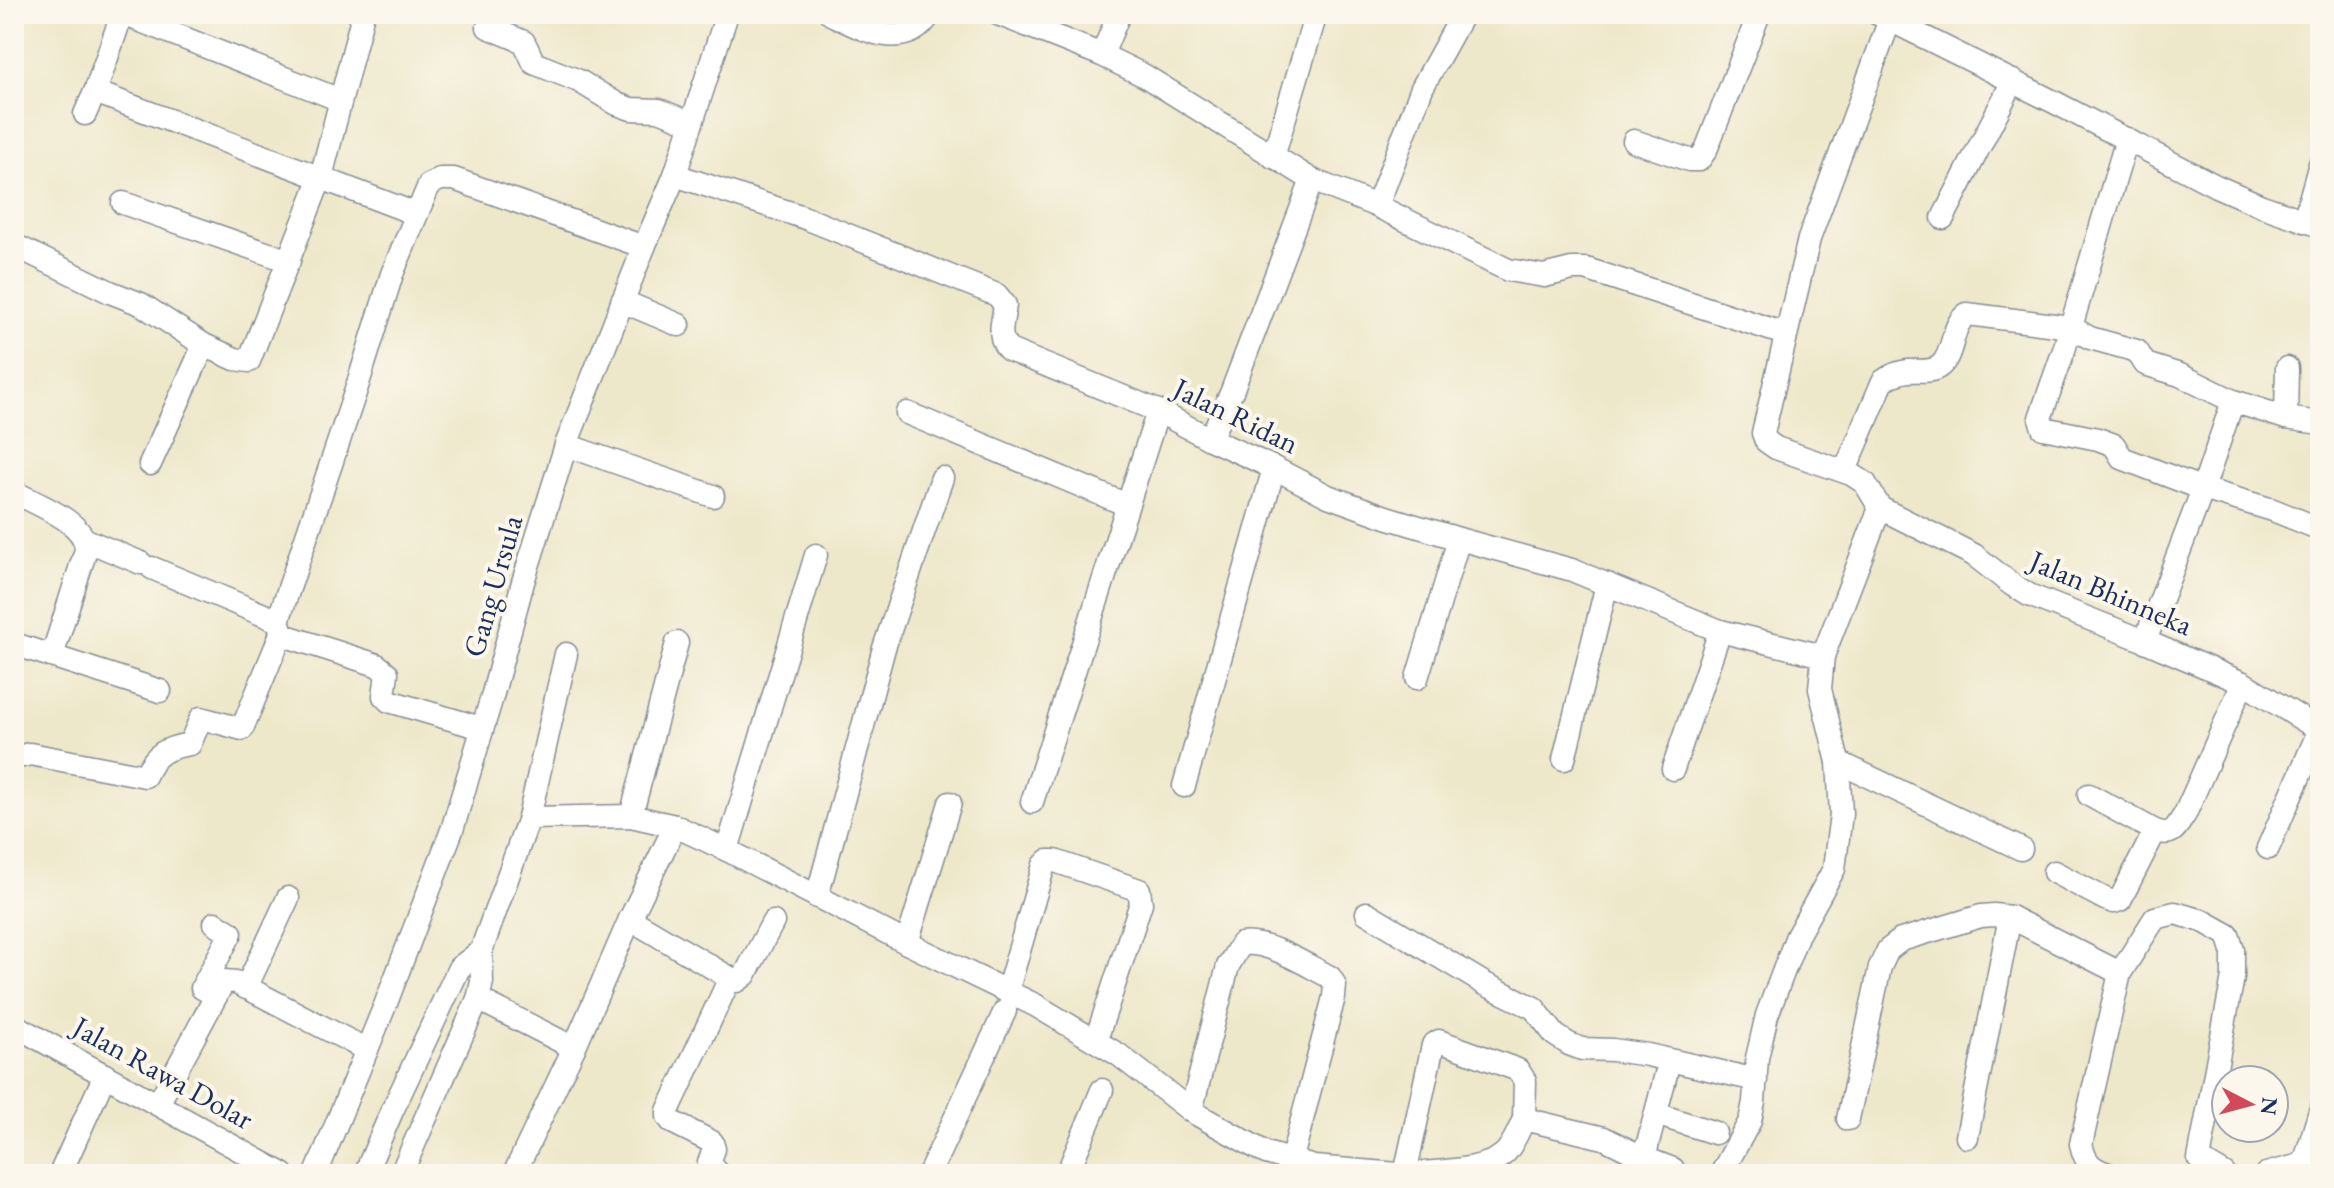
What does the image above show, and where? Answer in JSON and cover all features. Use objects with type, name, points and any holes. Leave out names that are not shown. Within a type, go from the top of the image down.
[{"type":"street","points":[[85,114],[122,14],[340,100]]},
{"type":"street","points":[[14,245],[141,304],[204,345],[235,359],[249,361],[321,177],[363,14]]},
{"type":"street","name":"Gang Ursula","points":[[316,1174],[452,830],[566,445],[675,175],[727,14]]},
{"type":"street","points":[[831,14],[867,31],[895,36],[911,31],[930,14]]},
{"type":"street","points":[[998,14],[1102,55],[1167,88],[1312,180],[1377,206],[1508,270],[1544,276],[1586,269],[1785,334]]},
{"type":"street","points":[[1102,55],[1119,14]]},
{"type":"street","points":[[1273,157],[1316,14]]},
{"type":"street","points":[[1377,206],[1422,88],[1463,14]]},
{"type":"street","points":[[1634,141],[1689,160],[1699,160],[1703,156],[1759,14]]},
{"type":"street","points":[[1721,1174],[1750,1121],[1757,1058],[1767,1015],[1797,936],[1834,869],[1841,814],[1838,762],[1820,689],[1823,656],[1880,508],[1865,483],[1845,471],[1776,448],[1766,441],[1763,433],[1809,239],[1886,16],[2236,196],[2312,223],[2320,164]]},
{"type":"street","points":[[488,27],[524,42],[534,63],[594,88],[617,104],[631,109],[659,110],[691,123]]},
{"type":"street","points":[[1943,218],[2013,81]]},
{"type":"street","points":[[95,92],[416,214]]},
{"type":"street","points":[[2127,139],[2071,327],[2040,418],[2043,428],[2098,439],[2114,445],[2122,458],[2320,529]]},
{"type":"street","name":"Jalan Ridan","points":[[675,175],[803,217],[997,295],[1005,305],[1000,336],[1009,350],[1158,411],[1328,496],[1386,517],[1572,570],[1720,631],[1823,656]]},
{"type":"street","points":[[14,758],[30,754],[145,776],[153,758],[174,747],[190,744],[201,718],[242,729],[279,628],[392,274],[429,185],[440,179],[454,179],[644,247]]},
{"type":"street","points":[[1210,439],[1232,391],[1312,180]]},
{"type":"street","points":[[123,203],[289,261]]},
{"type":"street","points":[[622,301],[679,325]]},
{"type":"street","points":[[1845,471],[1883,381],[1906,371],[1940,367],[1960,319],[1972,314],[2071,327],[2090,338],[2137,351],[2145,364],[2180,375],[2233,401],[2286,418],[2320,423]]},
{"type":"street","points":[[150,464],[204,345]]},
{"type":"street","points":[[2286,418],[2287,368]]},
{"type":"street","points":[[2145,641],[2233,401]]},
{"type":"street","points":[[1032,802],[1158,411]]},
{"type":"street","points":[[907,413],[1127,505]]},
{"type":"street","points":[[566,445],[713,496]]},
{"type":"street","points":[[1184,786],[1274,468]]},
{"type":"street","points":[[817,897],[884,648],[942,478]]},
{"type":"street","points":[[14,492],[66,520],[79,529],[86,540],[86,550],[52,656]]},
{"type":"street","name":"Jalan Bhinneka","points":[[1880,508],[1974,555],[2029,595],[2243,683],[2320,730]]},
{"type":"street","points":[[1417,678],[1459,539]]},
{"type":"street","points":[[86,540],[147,565],[279,628],[377,665],[387,673],[384,696],[389,701],[481,728]]},
{"type":"street","points":[[727,850],[816,555]]},
{"type":"street","points":[[1564,759],[1607,584]]},
{"type":"street","points":[[1673,769],[1720,631]]},
{"type":"street","points":[[631,816],[677,643]]},
{"type":"street","points":[[14,644],[160,691]]},
{"type":"street","points":[[401,1174],[478,999],[482,982],[481,951],[529,818],[566,654]]},
{"type":"street","points":[[2089,795],[2155,831],[2164,834],[2172,832],[2185,814],[2243,683]]},
{"type":"street","points":[[2268,848],[2320,730]]},
{"type":"street","points":[[1838,762],[2021,849]]},
{"type":"street","points":[[907,943],[950,803]]},
{"type":"street","points":[[529,818],[631,816],[675,826],[907,943],[1006,1002],[1035,1005],[1096,1040],[1191,1111],[1266,1153],[1314,1167],[1398,1174]]},
{"type":"street","points":[[514,1174],[675,826]]},
{"type":"street","points":[[2054,872],[2105,899],[2120,900],[2155,831]]},
{"type":"street","points":[[929,1174],[1006,1002],[1044,865],[1048,861],[1139,890],[1141,903],[1096,1040]]},
{"type":"street","points":[[246,988],[288,898]]},
{"type":"street","points":[[1367,913],[1485,984],[1534,1008],[1555,1035],[1569,1044],[1591,1050],[1648,1055],[1756,1080]]},
{"type":"street","points":[[2109,1174],[2091,1168],[2084,1158],[2081,1144],[2120,973],[2155,918],[2175,913],[2203,921],[2228,935],[2233,950],[2233,977],[2197,1166],[2224,1174]]},
{"type":"street","points":[[1848,1119],[1876,981],[1888,950],[1901,940],[1981,916],[2010,917],[2120,973]]},
{"type":"street","points":[[1967,1137],[2010,917]]},
{"type":"street","points":[[630,919],[737,981],[745,975],[773,922]]},
{"type":"street","points":[[215,923],[231,933],[202,988],[216,996]]},
{"type":"street","points":[[1191,1111],[1228,966],[1241,944],[1252,942],[1264,945],[1330,977],[1335,985],[1334,997],[1291,1162]]},
{"type":"street","points":[[365,1174],[459,968],[481,951]]},
{"type":"street","points":[[719,1174],[709,1163],[714,1149],[712,1142],[672,1122],[668,1111],[730,978]]},
{"type":"street","points":[[158,1104],[224,981],[230,980],[367,1050]]},
{"type":"street","points":[[478,999],[574,1048]]},
{"type":"street","name":"Jalan Rawa Dolar","points":[[14,1025],[283,1174]]},
{"type":"street","points":[[1439,1041],[1518,1070],[1525,1081],[1524,1119],[1508,1150],[1493,1162],[1407,1174],[1433,1045],[1439,1041]]},
{"type":"street","points":[[1644,1158],[1666,1074]]},
{"type":"street","points":[[60,1174],[105,1075]]},
{"type":"street","points":[[1067,1174],[1102,1090]]},
{"type":"street","points":[[2266,1174],[2309,1169],[2320,1111]]},
{"type":"street","points":[[1656,1114],[1715,1133]]},
{"type":"street","points":[[1524,1119],[1604,1138],[1673,1169]]}]
